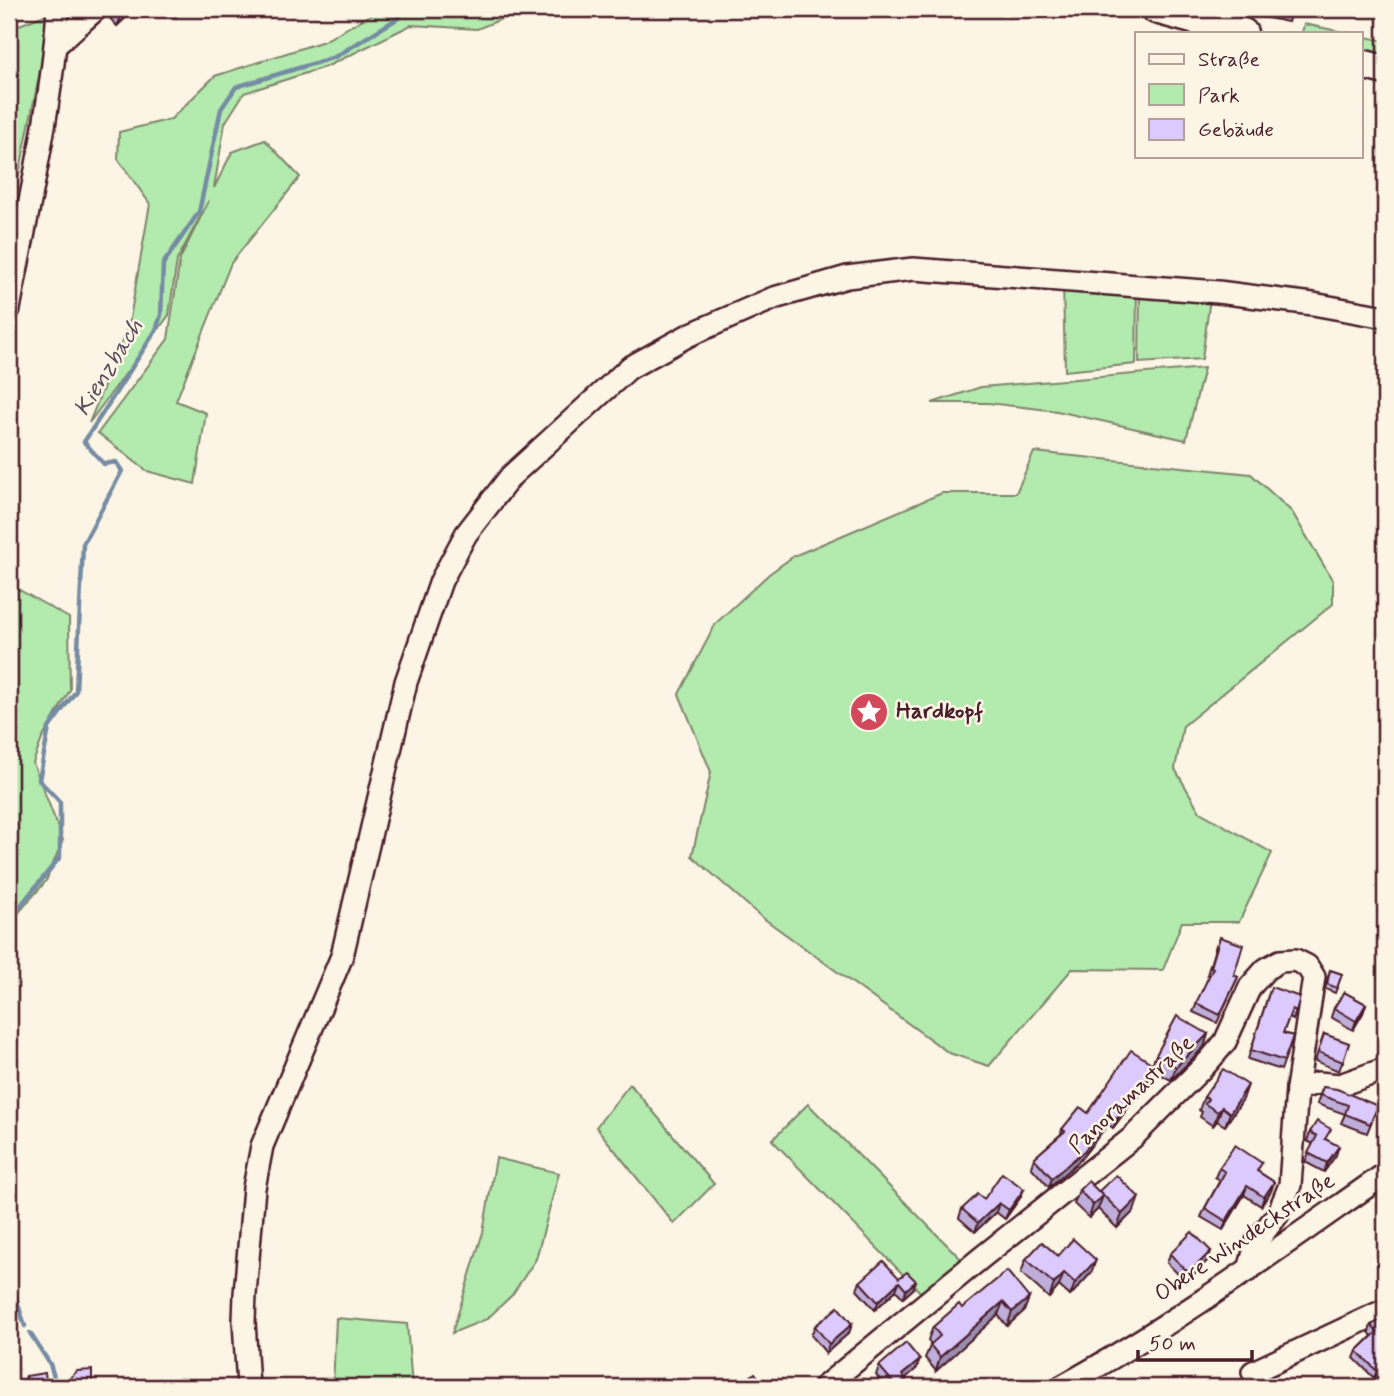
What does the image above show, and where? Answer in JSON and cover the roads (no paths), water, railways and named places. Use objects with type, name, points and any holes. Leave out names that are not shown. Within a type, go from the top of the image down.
[{"type":"main road","points":[[1156,9],[1239,32]]},
{"type":"main road","points":[[1362,64],[1385,70]]},
{"type":"street","points":[[9,310],[56,46],[58,9]]},
{"type":"street","points":[[56,46],[96,9]]},
{"type":"street","points":[[248,1387],[245,1294],[254,1188],[262,1146],[342,956],[405,682],[441,581],[466,534],[511,476],[563,426],[629,368],[689,335],[774,298],[847,277],[913,269],[1218,292],[1313,304],[1385,317]]},
{"type":"street","name":"Panoramastraße","points":[[824,1387],[1132,1138],[1225,1042],[1250,987],[1265,969],[1280,961],[1295,960],[1307,966],[1314,977],[1297,1089],[1290,1185],[1278,1214],[1257,1241],[1249,1270]]},
{"type":"street","points":[[1297,1089],[1318,1083],[1340,1085],[1385,1069]]},
{"type":"street","name":"Obere Windeckstraße","points":[[1061,1387],[1096,1368],[1249,1270],[1385,1174]]},
{"type":"street","points":[[1254,1372],[1385,1310]]},
{"type":"waterway","name":"Kienzbach","points":[[407,14],[419,9]]},
{"type":"waterway","name":"Kienzbach","points":[[9,920],[60,857],[60,802],[39,780],[49,728],[76,691],[83,544],[122,471],[116,462],[104,464],[84,442],[156,330],[161,315],[163,264],[199,212],[221,109],[236,87],[335,57],[400,17]]},
{"type":"waterway","name":"Kienzbach","points":[[9,1164],[15,1167],[9,1236]]},
{"type":"waterway","name":"Kienzbach","points":[[9,1277],[25,1326]]},
{"type":"waterway","name":"Kienzbach","points":[[30,1333],[50,1364],[57,1387]]},
{"type":"place","name":"Hardkopf","points":[[869,712]]}]
